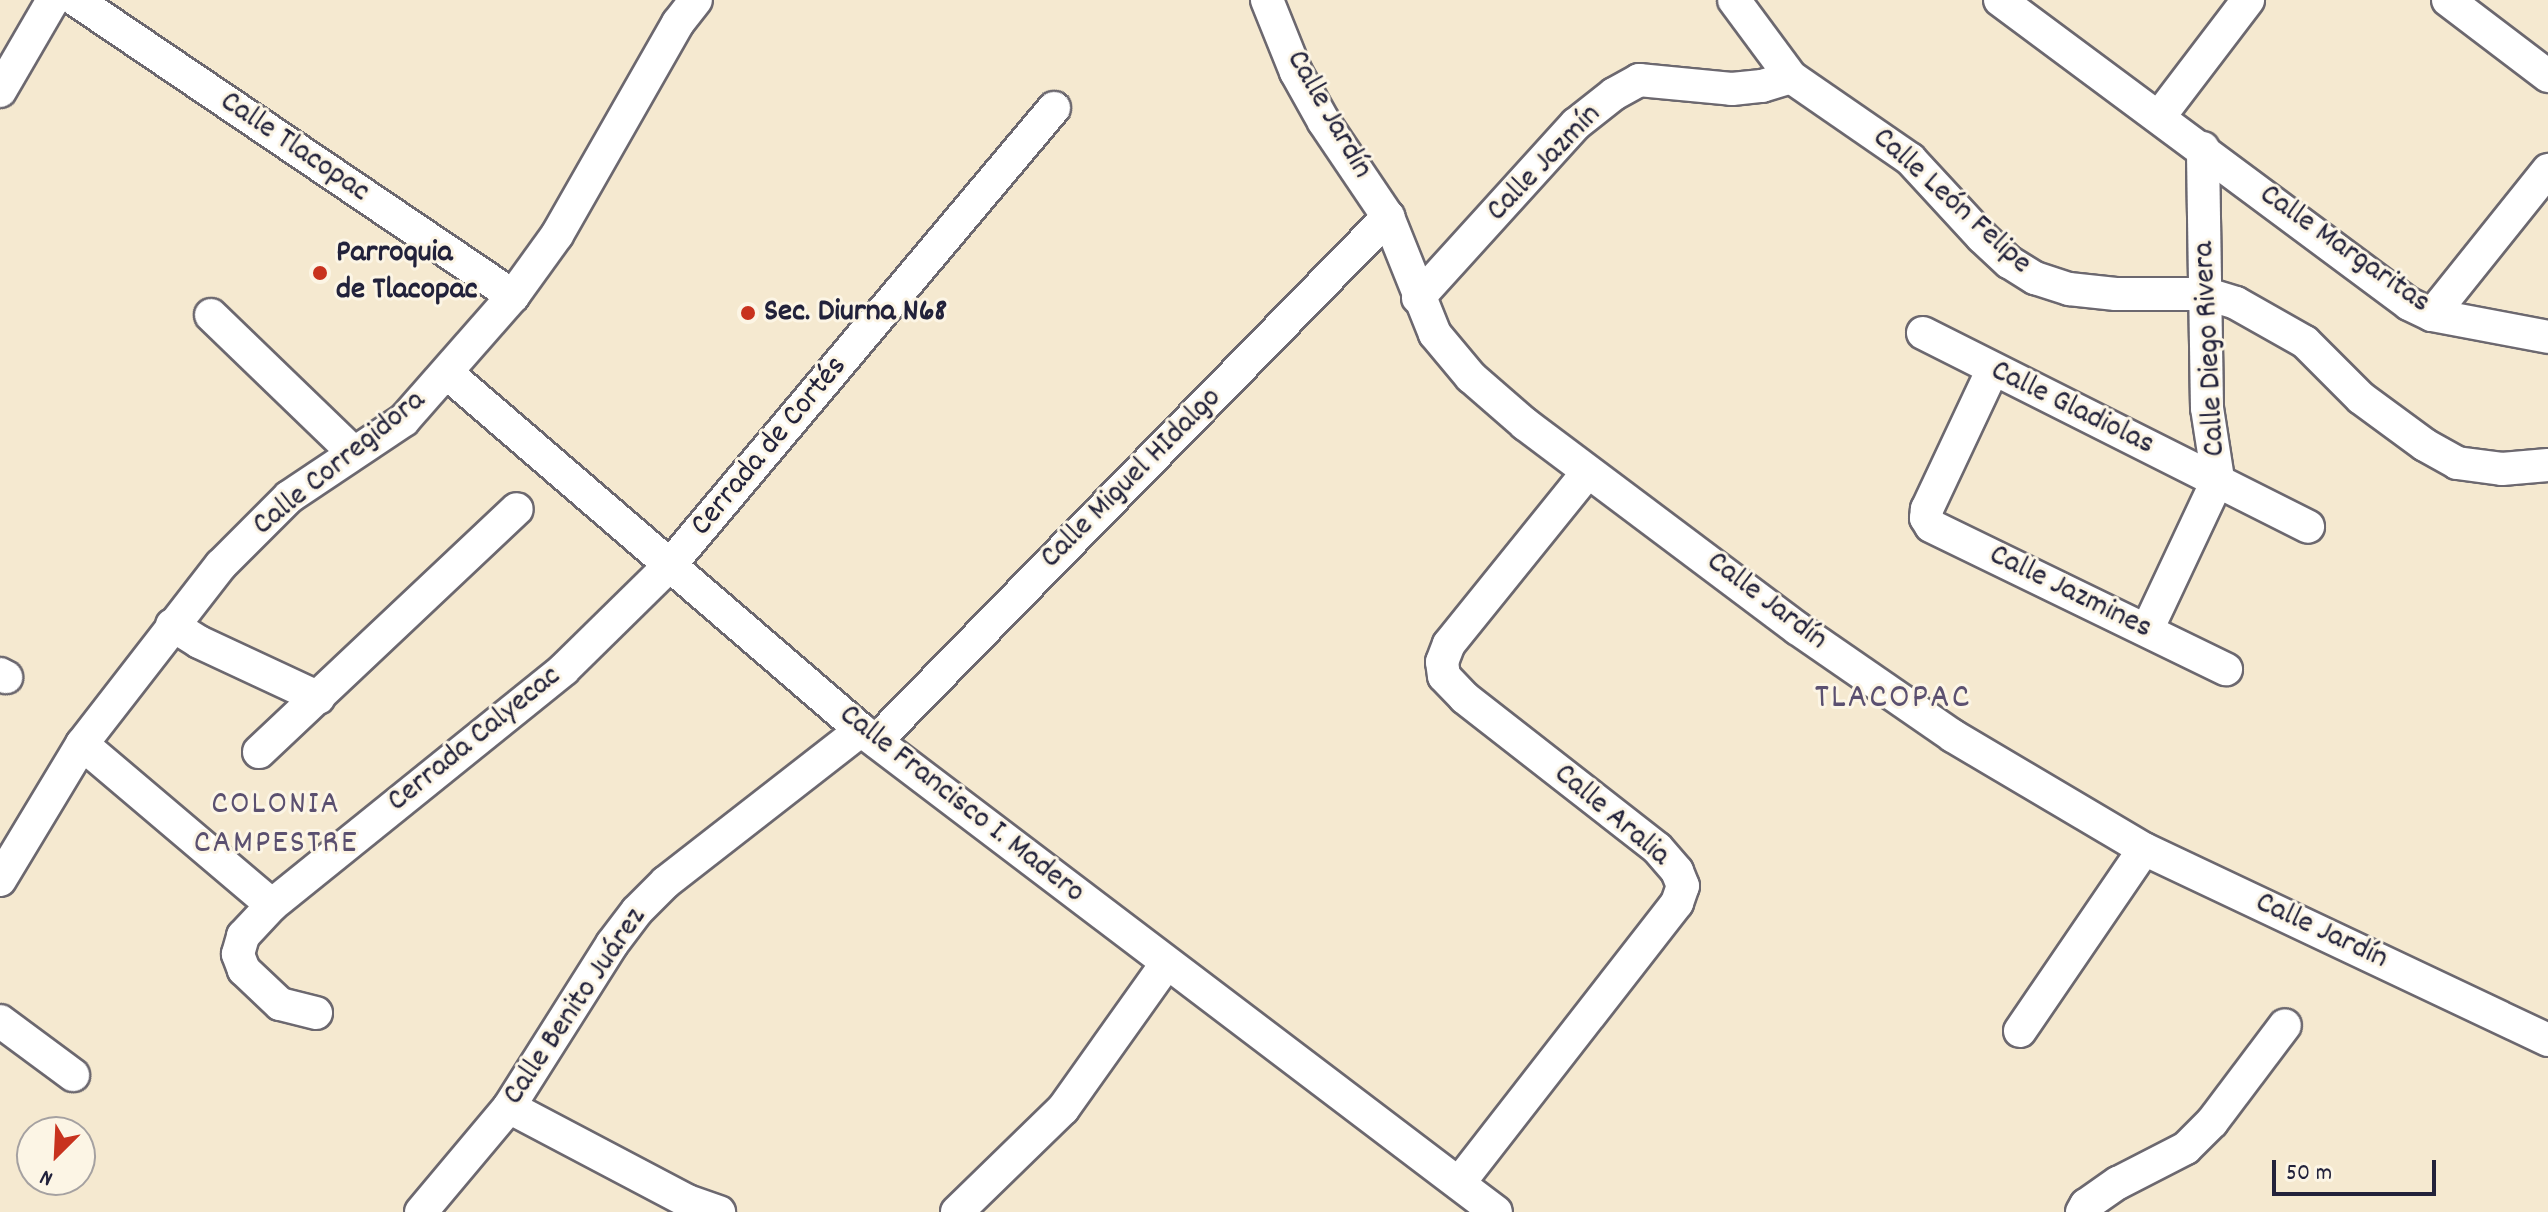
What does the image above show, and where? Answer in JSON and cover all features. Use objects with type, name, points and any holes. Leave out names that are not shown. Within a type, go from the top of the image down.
[{"type":"street","points":[[0,91],[53,0]]},
{"type":"street","name":"Calle Tlacopac","points":[[76,0],[513,296]]},
{"type":"street","name":"Calle Corregidora","points":[[0,880],[82,744],[221,565],[289,497],[404,420],[513,296],[557,235],[678,23],[696,0]]},
{"type":"street","name":"Calle Jardín","points":[[1267,0],[1296,72],[1324,122],[1388,217],[1435,334],[1471,377],[1525,424],[1798,629],[1940,727],[2144,849],[2548,1040]]},
{"type":"street","name":"Calle León Felipe","points":[[1734,0],[1791,77],[1910,159],[1982,237],[2009,262],[2035,278],[2069,289],[2116,294],[2207,294],[2236,303],[2305,342],[2361,398],[2425,445],[2457,463],[2502,469],[2548,465]]},
{"type":"street","name":"Calle Margaritas","points":[[2000,0],[2409,304],[2432,315],[2548,337]]},
{"type":"street","points":[[2159,117],[2248,0]]},
{"type":"street","points":[[2448,0],[2548,76]]},
{"type":"street","name":"Calle Jazmín","points":[[1418,298],[1576,124],[1614,94],[1639,80],[1732,89],[1762,86],[1791,77]]},
{"type":"street","name":"Cerrada de Cortés","points":[[670,565],[1054,108]]},
{"type":"street","name":"Calle Diego Rivera","points":[[2147,630],[2218,479],[2207,408],[2203,148]]},
{"type":"street","points":[[2432,315],[2548,170]]},
{"type":"street","name":"Calle Miguel HIdalgo","points":[[868,736],[1388,217]]},
{"type":"street","points":[[211,315],[353,452]]},
{"type":"street","name":"Calle Gladiolas","points":[[1923,333],[1992,371],[2218,479],[2308,527]]},
{"type":"street","name":"Calle Jazmines","points":[[1992,371],[1927,509],[1926,518],[1931,526],[2226,669]]},
{"type":"street","name":"Calle Francisco I. Madero","points":[[447,373],[868,736],[1496,1212]]},
{"type":"street","name":"Calle Aralia","points":[[1459,1183],[1677,903],[1683,886],[1677,871],[1657,848],[1465,698],[1444,676],[1442,662],[1449,644],[1588,472]]},
{"type":"street","points":[[259,752],[517,509]]},
{"type":"street","name":"Cerrada Calyecac","points":[[316,1013],[280,1004],[244,970],[238,954],[243,936],[272,905],[564,669],[670,565]]},
{"type":"street","points":[[172,625],[199,642],[319,698]]},
{"type":"street","name":"Calle Benito Juárez","points":[[421,1212],[509,1107],[612,944],[637,911],[666,882],[868,736]]},
{"type":"street","points":[[82,744],[272,905]]},
{"type":"street","points":[[2020,1031],[2144,849]]},
{"type":"street","points":[[957,1212],[1063,1109],[1166,964]]},
{"type":"street","points":[[0,1021],[73,1075]]},
{"type":"street","points":[[2082,1212],[2086,1205],[2118,1183],[2186,1148],[2212,1122],[2285,1025]]},
{"type":"street","points":[[509,1107],[687,1201],[719,1212]]},
{"type":"place","name":"Parroquia de Tlacopac","points":[[320,273]]},
{"type":"place","name":"Sec. Diurna N68","points":[[748,313]]},
{"type":"district","name":"TLACOPAC","points":[[1893,700]]},
{"type":"district","name":"COLONIA CAMPESTRE","points":[[276,824]]}]
